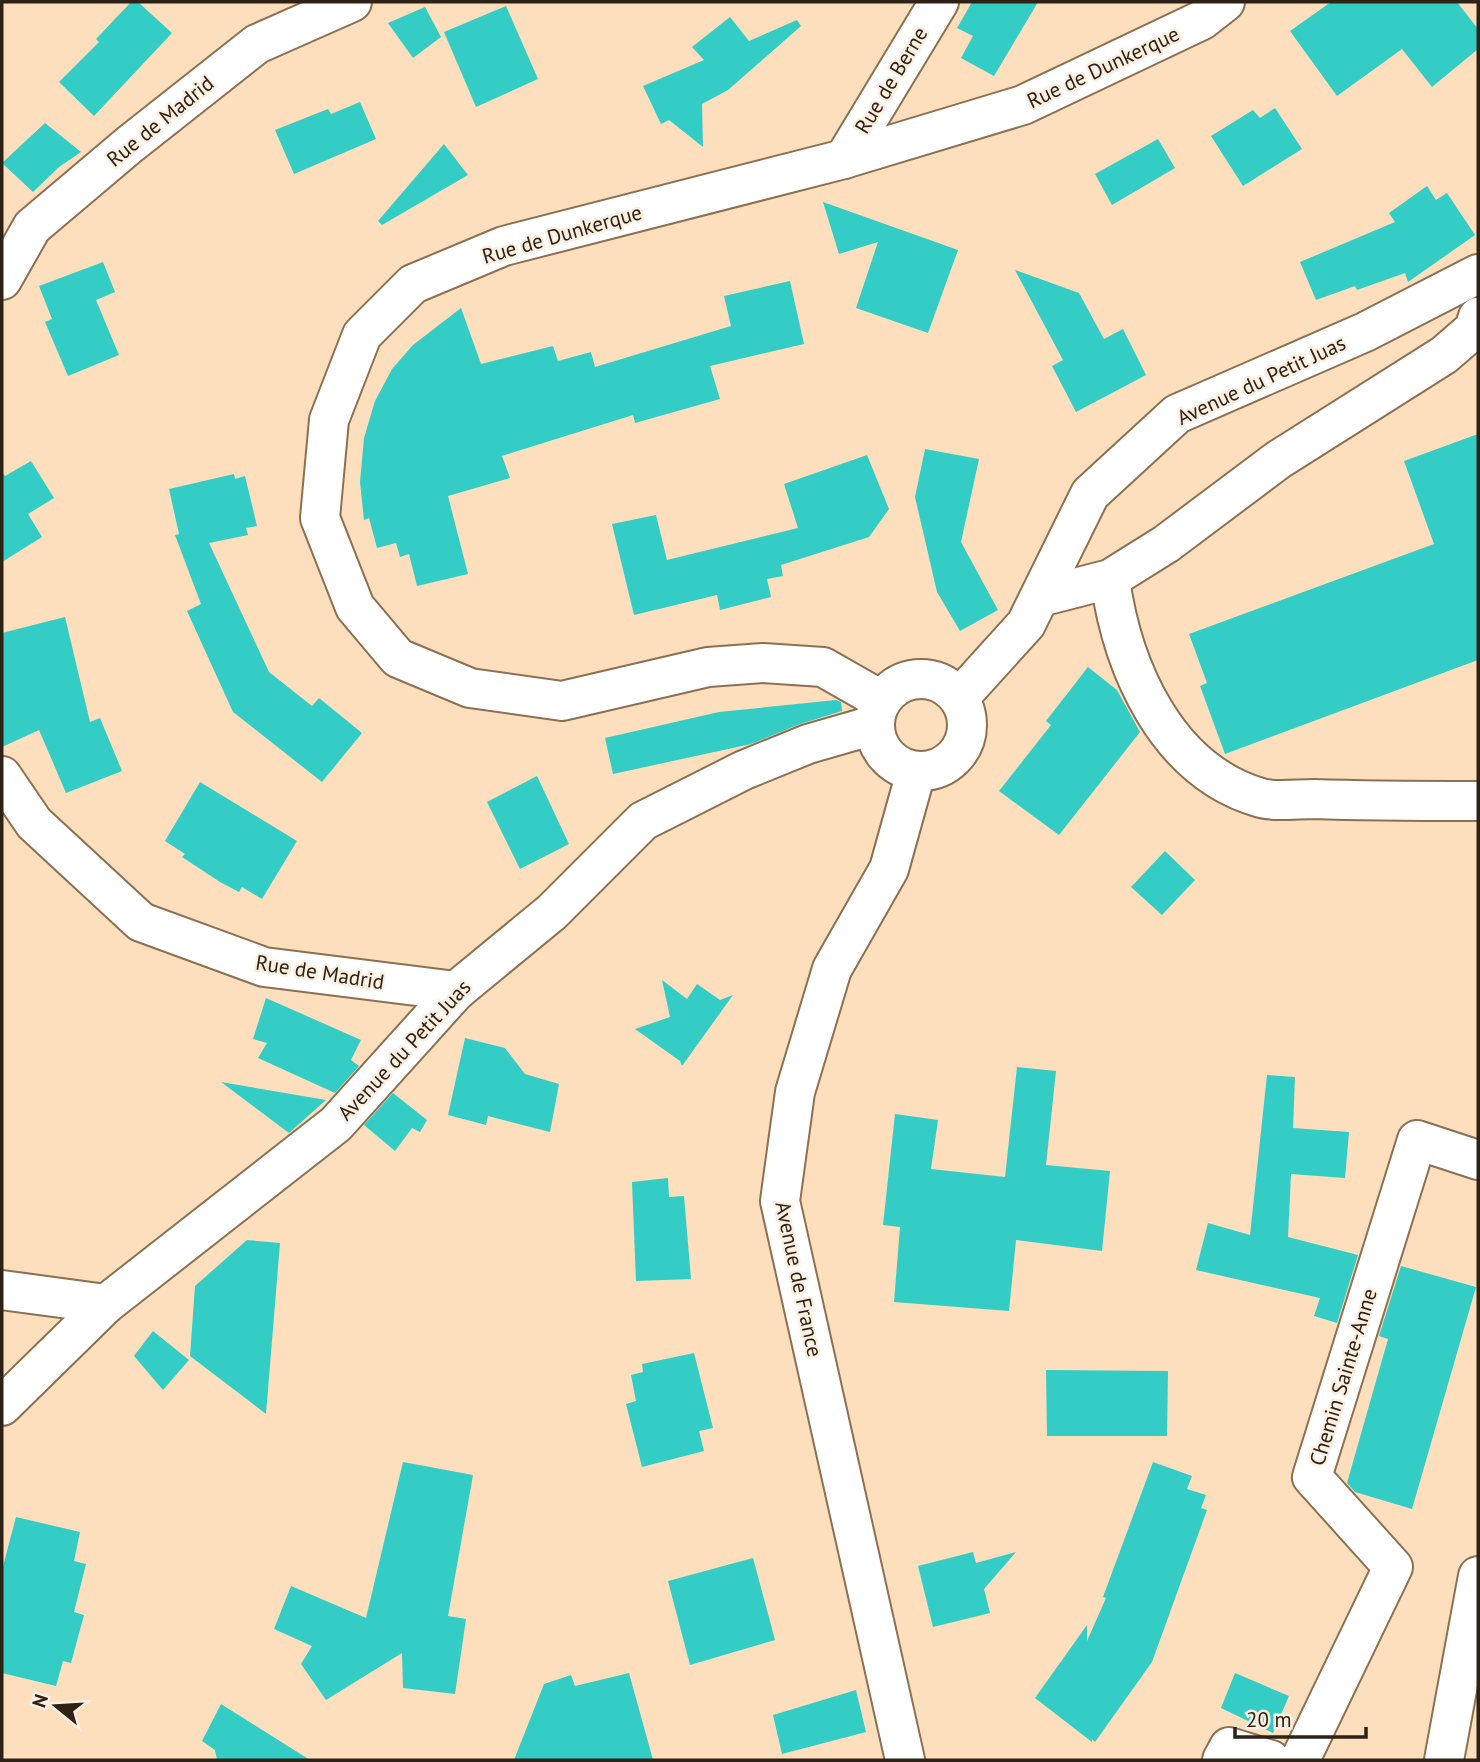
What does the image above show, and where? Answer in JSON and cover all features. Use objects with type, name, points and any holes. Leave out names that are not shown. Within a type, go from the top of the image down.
[{"type":"street","name":"Rue de Madrid","points":[[2,280],[32,227],[150,128],[257,44],[352,2]]},
{"type":"street","name":"Rue de Berne","points":[[844,159],[939,2]]},
{"type":"street","name":"Rue de Dunkerque","points":[[877,713],[823,667],[763,663],[708,667],[562,701],[470,688],[398,657],[355,607],[320,518],[329,420],[362,335],[413,284],[504,246],[844,159],[1023,105],[1202,20],[1225,2]]},
{"type":"street","name":"Avenue du Petit Juas","points":[[959,698],[1026,624],[1090,494],[1177,414],[1365,332],[1477,279]]},
{"type":"street","points":[[1040,597],[1110,579],[1166,544],[1278,460],[1444,355],[1474,329],[1478,317]]},
{"type":"street","points":[[1110,579],[1115,618],[1132,672],[1169,734],[1210,775],[1262,798],[1478,801]]},
{"type":"street","points":[[928,678],[948,687],[959,698],[968,725],[961,750],[943,767],[916,772],[898,767],[880,748],[877,713],[902,682],[928,678]]},
{"type":"street","name":"Avenue du Petit Juas","points":[[2,1406],[106,1304],[336,1124],[456,990],[552,912],[643,821],[744,770],[877,713]]},
{"type":"street","name":"Avenue de France","points":[[905,1760],[780,1201],[795,1092],[832,969],[889,869],[916,772]]},
{"type":"street","name":"Rue de Madrid","points":[[2,776],[34,823],[141,922],[264,967],[456,990]]},
{"type":"street","name":"Chemin Sainte-Anne","points":[[1300,1760],[1393,1567],[1312,1477],[1417,1140],[1478,1160]]},
{"type":"street","points":[[2,1290],[106,1304]]},
{"type":"street","points":[[1444,1760],[1478,1576]]},
{"type":"street","points":[[1222,1760],[1229,1747],[1270,1760]]},
{"type":"building","points":[[131,2],[138,2],[172,33],[94,116],[59,82],[99,42],[96,39]]},
{"type":"building","points":[[972,2],[1038,2],[994,76],[961,58],[973,36],[957,28]]},
{"type":"building","points":[[1331,2],[1457,2],[1478,29],[1478,49],[1432,87],[1402,49],[1337,96],[1290,31]]},
{"type":"building","points":[[506,6],[538,79],[476,107],[444,32]]},
{"type":"building","points":[[425,7],[441,37],[413,58],[388,23]]},
{"type":"building","points":[[730,17],[749,41],[797,20],[801,26],[728,90],[702,104],[703,147],[669,120],[661,124],[643,86],[704,60],[692,47]]},
{"type":"building","points":[[360,102],[376,139],[294,174],[275,130],[328,109],[331,114]]},
{"type":"building","points":[[1275,108],[1302,149],[1243,186],[1211,136],[1253,110],[1260,118]]},
{"type":"building","points":[[45,123],[81,152],[59,167],[33,192],[2,163]]},
{"type":"building","points":[[1158,139],[1175,168],[1112,205],[1095,174]]},
{"type":"building","points":[[444,144],[468,175],[382,225],[378,221]]},
{"type":"building","points":[[1427,186],[1436,200],[1447,193],[1475,235],[1408,282],[1405,273],[1357,290],[1355,286],[1316,300],[1300,262],[1395,222],[1389,213]]},
{"type":"building","points":[[823,202],[958,250],[928,333],[856,308],[878,242],[839,254]]},
{"type":"building","points":[[103,262],[115,292],[96,300],[119,355],[68,376],[45,322],[52,319],[39,286]]},
{"type":"building","points":[[1015,270],[1079,293],[1104,339],[1123,329],[1146,375],[1076,412],[1052,366],[1063,360]]},
{"type":"building","points":[[790,281],[804,344],[710,366],[720,399],[635,423],[633,415],[502,456],[510,478],[448,496],[468,574],[417,586],[409,554],[400,557],[396,543],[377,548],[369,518],[364,520],[360,482],[364,438],[375,401],[392,369],[413,345],[461,308],[481,364],[553,346],[558,361],[591,352],[595,367],[731,326],[724,296]]},
{"type":"building","points":[[1478,434],[1478,660],[1225,754],[1200,686],[1207,683],[1189,634],[1434,544],[1404,461]]},
{"type":"building","points":[[925,449],[979,459],[961,542],[998,610],[960,631],[937,592],[915,497]]},
{"type":"building","points":[[867,455],[889,509],[869,537],[781,565],[783,576],[767,579],[771,597],[720,610],[717,595],[634,615],[612,524],[656,515],[667,560],[798,528],[784,484]]},
{"type":"building","points":[[31,461],[54,498],[28,514],[42,537],[2,562],[2,472],[5,476]]},
{"type":"building","points":[[234,474],[235,479],[245,476],[257,526],[246,528],[248,535],[209,543],[269,672],[312,706],[319,698],[362,733],[322,782],[233,712],[187,611],[201,604],[175,535],[179,534],[169,489]]},
{"type":"building","points":[[65,617],[90,722],[100,718],[122,771],[66,793],[39,730],[2,747],[2,633]]},
{"type":"building","points":[[1088,667],[1117,690],[1140,732],[1059,835],[999,791],[1051,725],[1046,721]]},
{"type":"building","points":[[836,700],[841,702],[842,711],[751,744],[613,774],[605,738],[719,712]]},
{"type":"building","points":[[537,776],[569,844],[520,869],[487,802]]},
{"type":"building","points":[[200,782],[297,841],[262,899],[242,887],[239,892],[220,882],[182,857],[185,854],[165,841]]},
{"type":"building","points":[[1165,851],[1195,880],[1162,915],[1131,887]]},
{"type":"building","points":[[662,980],[687,999],[697,984],[720,1000],[733,995],[682,1066],[680,1061],[635,1029],[670,1017]]},
{"type":"building","points":[[266,998],[361,1040],[351,1060],[359,1066],[335,1093],[258,1058],[267,1043],[253,1039]]},
{"type":"building","points":[[465,1038],[505,1048],[525,1074],[559,1084],[550,1132],[488,1116],[486,1125],[448,1115]]},
{"type":"building","points":[[1017,1067],[1056,1071],[1046,1165],[1110,1171],[1102,1251],[1016,1240],[1009,1311],[894,1302],[900,1227],[883,1225],[895,1114],[938,1120],[931,1169],[1005,1177]]},
{"type":"building","points":[[1267,1075],[1295,1077],[1293,1128],[1349,1132],[1345,1178],[1291,1174],[1288,1237],[1358,1255],[1337,1323],[1314,1316],[1320,1298],[1196,1270],[1208,1223],[1250,1235]]},
{"type":"building","points":[[221,1082],[326,1100],[289,1133]]},
{"type":"building","points":[[393,1093],[427,1120],[420,1132],[412,1128],[395,1151],[364,1125]]},
{"type":"building","points":[[668,1178],[669,1197],[684,1196],[691,1279],[636,1281],[632,1182]]},
{"type":"building","points":[[247,1240],[280,1243],[266,1414],[190,1356],[195,1286]]},
{"type":"building","points":[[1401,1266],[1476,1287],[1412,1509],[1355,1492],[1347,1483],[1388,1339],[1379,1336]]},
{"type":"building","points":[[153,1331],[189,1360],[163,1390],[134,1356]]},
{"type":"building","points":[[694,1353],[713,1428],[699,1431],[704,1451],[642,1467],[626,1404],[636,1401],[631,1375],[643,1372],[642,1364]]},
{"type":"building","points":[[1046,1370],[1168,1371],[1167,1436],[1047,1436]]},
{"type":"building","points":[[403,1462],[473,1475],[448,1616],[466,1619],[455,1694],[403,1688],[402,1653],[326,1700],[301,1664],[312,1646],[274,1629],[291,1586],[366,1618]]},
{"type":"building","points":[[1153,1462],[1192,1476],[1187,1489],[1206,1495],[1201,1508],[1207,1510],[1152,1662],[1095,1742],[1092,1739],[1092,1742],[1035,1698],[1087,1625],[1087,1641],[1106,1598],[1103,1597]]},
{"type":"building","points":[[16,1517],[80,1532],[74,1561],[86,1564],[74,1612],[84,1615],[71,1663],[63,1661],[56,1686],[2,1673],[2,1570]]},
{"type":"building","points":[[973,1552],[976,1563],[1016,1552],[984,1589],[990,1613],[933,1627],[918,1566]]},
{"type":"building","points":[[753,1558],[775,1640],[690,1665],[668,1581]]},
{"type":"building","points":[[629,1673],[653,1760],[514,1760],[544,1684],[571,1675],[575,1686]]},
{"type":"building","points":[[1235,1673],[1289,1696],[1273,1733],[1221,1708]]},
{"type":"building","points":[[856,1690],[866,1732],[782,1754],[773,1715]]},
{"type":"building","points":[[221,1704],[310,1760],[217,1760],[215,1750],[202,1741]]}]
